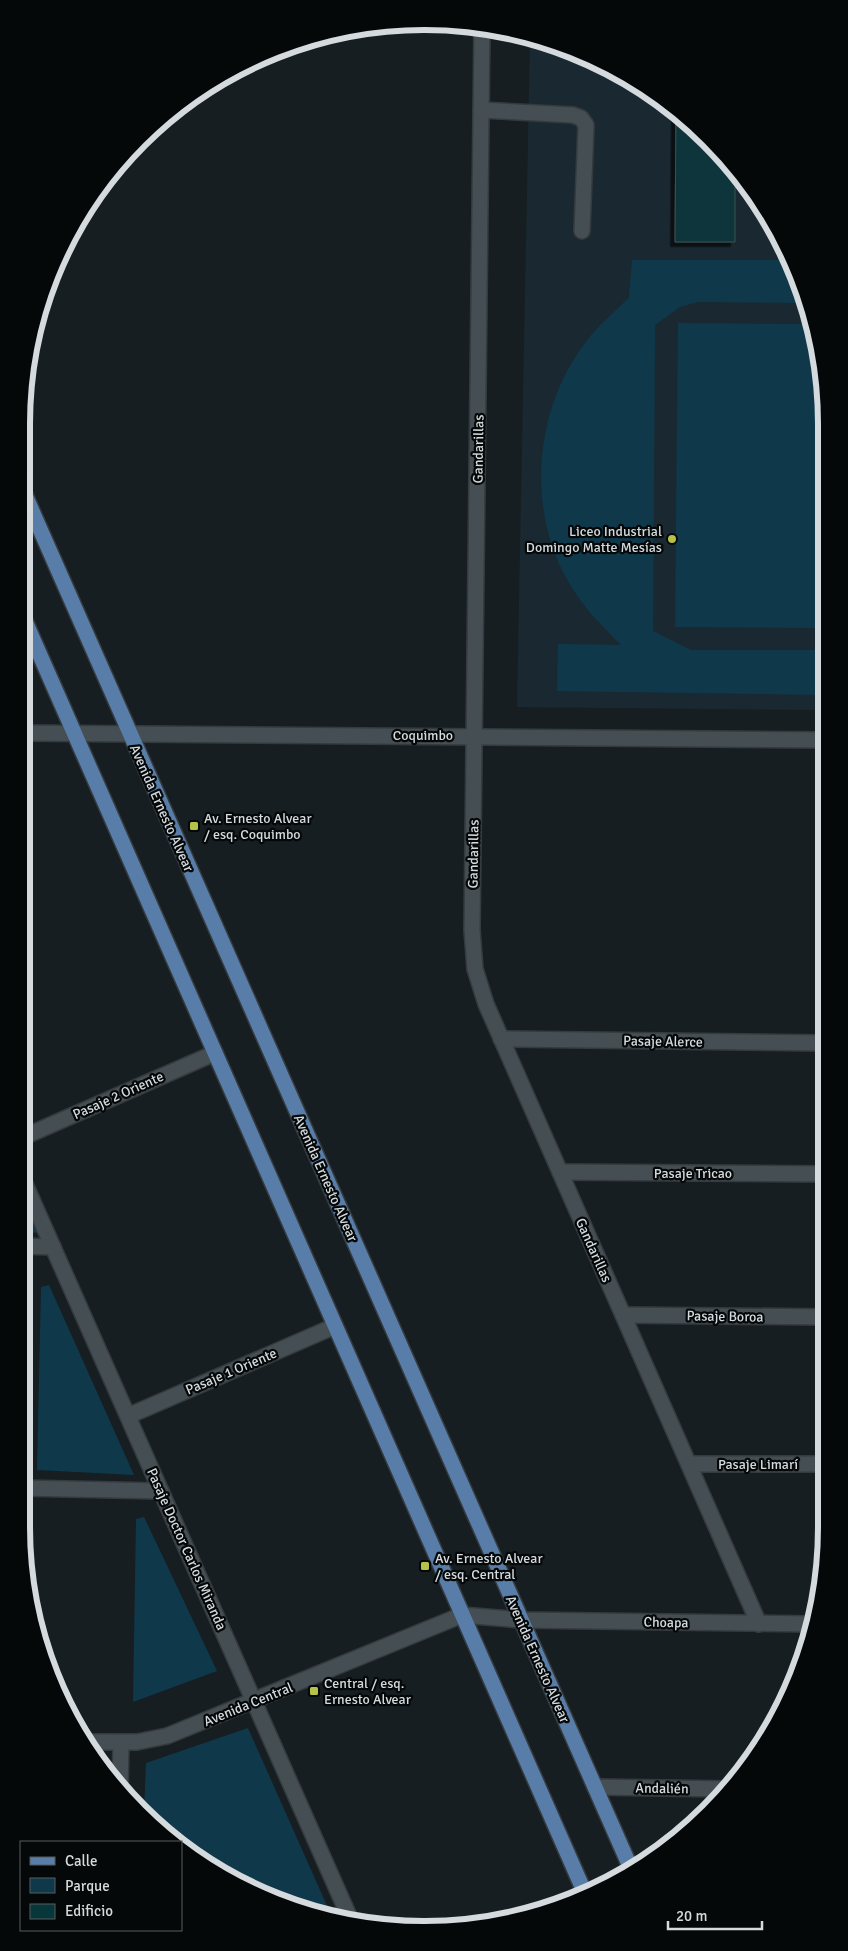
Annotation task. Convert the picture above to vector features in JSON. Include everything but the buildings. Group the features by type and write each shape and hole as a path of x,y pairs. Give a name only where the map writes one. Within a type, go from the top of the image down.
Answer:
{"main road":[{"name":"Avenida Ernesto Alvear","path":"30,507 629,1863"},
{"path":"30,633 582,1887"}],"street":[{"name":"Gandarillas","path":"482,34 472,950 480,987 501,1039 759,1624"},
{"path":"481,110 573,115 581,118 586,125 582,231"},
{"name":"Coquimbo","path":"30,733 818,740"},
{"name":"Pasaje Alerce","path":"501,1039 818,1043"},
{"name":"Pasaje 2 Oriente","path":"30,1134 215,1053"},
{"name":"Pasaje Tricao","path":"560,1172 818,1174"},
{"name":"Pasaje Doctor Carlos Miranda","path":"30,1195 348,1913"},
{"path":"30,1246 53,1247"},
{"name":"Pasaje Boroa","path":"623,1315 818,1317"},
{"name":"Pasaje 1 Oriente","path":"128,1416 335,1326"},
{"name":"Pasaje Limarí","path":"689,1464 818,1464"},
{"path":"30,1488 161,1491"},
{"name":"Avenida Central","path":"94,1742 121,1742 167,1736 254,1702 462,1615 521,1620"},
{"name":"Choapa","path":"521,1620 806,1624"},
{"path":"120,1778 121,1742"},
{"name":"Andalién","path":"595,1787 718,1789"}],"shaded area":[{"name":"Liceo Industrial Domingo Matte Mesías","path":"530,44 575,60 621,83 664,111 684,128 703,145 737,184 765,227 788,273 805,322 815,373 817,398 818,710 517,707"}],"green space":[{"path":"632,260 782,260 788,273 799,303 698,302 680,307 655,325 653,631 691,650 818,650 818,695 557,691 558,644 621,645 579,599 554,552 546,521 542,489 542,456 547,425 557,394 571,365 589,338 629,298"},
{"path":"678,323 805,324 815,373 817,398 818,628 675,627"},
{"path":"30,1207 42,1233 30,1232"},
{"path":"49,1285 134,1475 37,1470 41,1287"},
{"path":"144,1517 217,1671 133,1702 136,1519"},
{"path":"248,1728 329,1909 297,1900 250,1880 205,1855 184,1840 144,1805 146,1763"}],"place":[{"name":"Liceo Industrial Domingo Matte Mesías","path":"672,539"},
{"name":"Av. Ernesto Alvear / esq. Coquimbo","path":"194,826"},
{"name":"Av. Ernesto Alvear / esq. Central","path":"425,1566"},
{"name":"Central / esq. Ernesto Alvear","path":"314,1691"}]}
